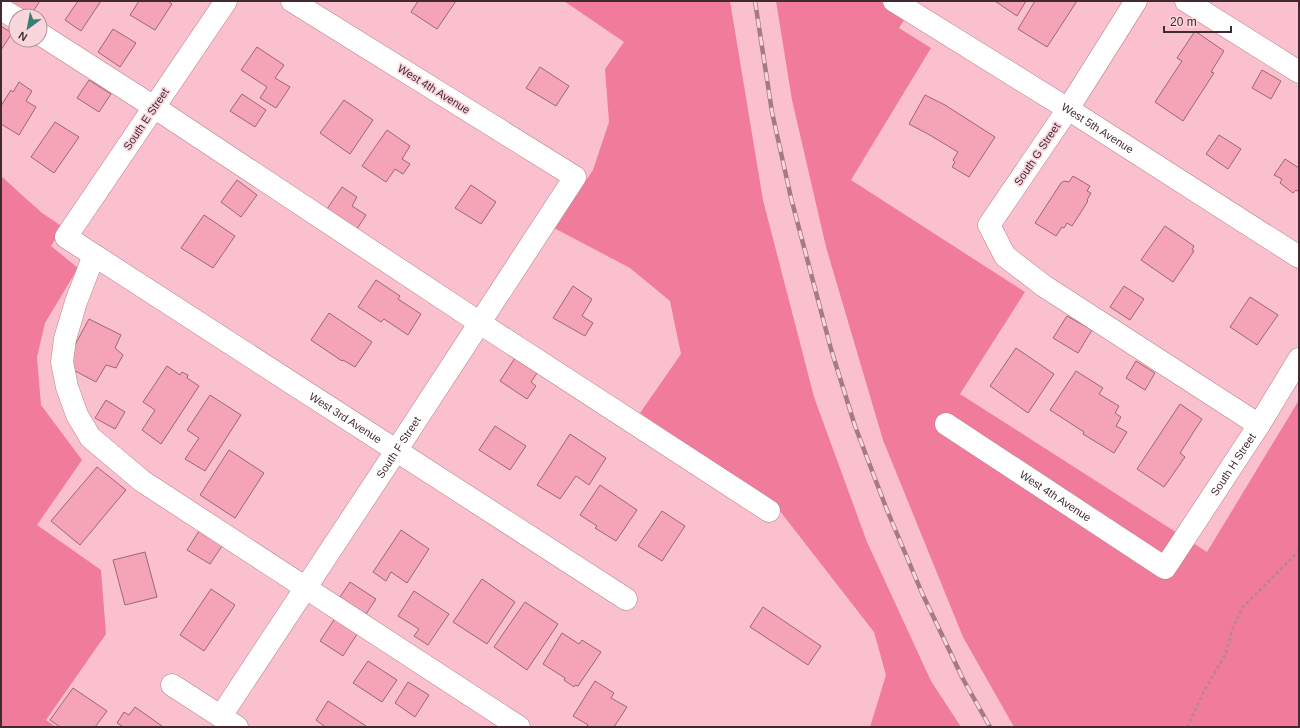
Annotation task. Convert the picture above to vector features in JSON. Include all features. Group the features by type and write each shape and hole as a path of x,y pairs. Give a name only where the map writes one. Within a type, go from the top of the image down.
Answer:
{"street":[{"name":"South E Street","path":"66,237 226,1"},
{"name":"West 4th Avenue","path":"292,1 575,177"},
{"name":"West 5th Avenue","path":"894,1 1068,109 1299,257"},
{"name":"South G Street","path":"1136,1 1068,109 989,225 1005,256 1044,286 1259,425"},
{"path":"1186,1 1299,72"},
{"path":"48,39 154,107 480,323 768,510"},
{"name":"South F Street","path":"229,721 305,588 575,177"},
{"name":"West 3rd Avenue","path":"66,237 626,598"},
{"path":"94,255 76,302 65,339 62,362 66,387 77,415 90,437 142,481 519,727"},
{"name":"South H Street","path":"1165,568 1259,425 1299,360"},
{"name":"West 4th Avenue","path":"946,424 1165,568"},
{"path":"172,685 229,721"}],"path":[{"path":"1187,727 1204,690 1226,653 1233,627 1243,607 1299,551"}],"shaded area":[{"path":"564,1 730,1 763,200 814,397 867,542 931,681 961,727 870,727 886,675 874,632 776,506 640,413 681,354 670,301 630,268 554,228 593,170 609,122 605,69 624,42"},
{"path":"776,1 916,1 899,28 931,48 851,180 1025,292 960,394 1207,552 1299,400 1299,727 1014,727 963,637 883,440 826,247 792,100"},
{"path":"1,176 42,213 63,227 51,246 78,268 45,323 37,357 41,405 82,460 37,525 101,570 106,634 46,720 56,727 2,727 1,720"}],"building":[{"path":"10,1 40,1 35,8 11,8 7,5"},
{"path":"78,1 101,1 81,31 65,20"},
{"path":"139,1 168,1 172,4 155,30 130,15"},
{"path":"418,1 456,1 437,29 411,12"},
{"path":"995,1 1026,1 1017,16"},
{"path":"1035,1 1077,1 1047,47 1018,29"},
{"path":"1,26 8,30 8,39 1,50"},
{"path":"113,29 136,43 120,67 98,52"},
{"path":"1195,31 1224,51 1211,72 1214,73 1183,121 1155,102 1182,61 1177,58"},
{"path":"257,47 284,65 275,78 290,87 276,108 260,98 267,87 241,70"},
{"path":"540,67 569,86 556,106 526,88"},
{"path":"1262,70 1281,81 1271,99 1252,88"},
{"path":"89,80 111,94 99,112 77,98"},
{"path":"19,82 32,91 26,101 36,107 19,135 1,124 1,106 11,90 13,92"},
{"path":"242,94 266,110 255,127 230,111"},
{"path":"925,95 945,105 995,137 969,177 952,167 955,162 953,160 958,152 909,124"},
{"path":"344,100 373,120 350,154 320,133"},
{"path":"55,122 79,137 54,173 31,157"},
{"path":"387,130 410,146 402,159 410,164 403,174 395,169 386,182 362,166"},
{"path":"1219,135 1241,149 1228,169 1206,154"},
{"path":"1285,159 1299,168 1299,192 1296,190 1293,193 1280,183 1282,179 1274,175"},
{"path":"1073,176 1090,186 1087,191 1091,193 1087,200 1088,201 1072,226 1067,223 1064,228 1062,227 1056,236 1035,223 1061,183 1064,181 1069,182"},
{"path":"237,180 257,195 241,217 221,202"},
{"path":"471,185 496,202 481,224 455,208"},
{"path":"342,187 357,197 352,206 366,215 355,232 325,212"},
{"path":"204,215 235,236 213,268 181,248"},
{"path":"1165,226 1194,246 1192,250 1194,251 1173,282 1141,260"},
{"path":"376,280 400,296 398,299 421,314 408,335 384,319 381,322 358,307"},
{"path":"573,286 592,299 582,316 593,323 585,336 553,318"},
{"path":"1124,286 1144,299 1130,320 1110,307"},
{"path":"1250,297 1278,315 1257,345 1230,327"},
{"path":"329,313 372,342 355,367 343,360 342,361 311,340"},
{"path":"1067,316 1092,330 1078,353 1053,338"},
{"path":"89,319 121,335 115,348 123,355 116,368 106,365 96,382 64,365"},
{"path":"1016,348 1054,374 1028,413 990,386"},
{"path":"517,355 539,370 531,382 536,386 527,399 500,381"},
{"path":"1136,361 1155,373 1145,390 1126,378"},
{"path":"167,366 180,375 182,372 188,375 187,378 199,386 161,444 142,430 155,410 143,402"},
{"path":"1076,371 1103,388 1099,394 1119,406 1115,413 1121,417 1116,426 1127,432 1114,453 1083,434 1084,432 1050,410"},
{"path":"210,395 241,415 205,471 185,459 199,438 187,430"},
{"path":"106,400 125,412 115,429 95,418"},
{"path":"1180,404 1202,419 1180,453 1185,457 1164,487 1137,469"},
{"path":"495,426 526,446 510,470 479,450"},
{"path":"570,434 606,458 589,485 576,476 560,499 537,485"},
{"path":"229,450 264,473 235,518 200,495"},
{"path":"97,467 126,490 80,545 51,521"},
{"path":"600,485 637,510 616,541 595,528 597,526 580,515"},
{"path":"662,511 685,526 662,561 638,546"},
{"path":"201,528 224,543 210,564 187,550"},
{"path":"401,530 429,549 407,583 391,572 386,581 373,572"},
{"path":"145,552 157,597 125,605 113,560"},
{"path":"482,579 515,602 487,644 453,622"},
{"path":"350,582 376,599 364,617 338,600"},
{"path":"211,589 235,605 204,651 180,635"},
{"path":"414,591 449,614 428,645 414,636 419,629 398,616"},
{"path":"525,602 558,624 527,670 494,647"},
{"path":"763,607 821,646 808,665 750,627"},
{"path":"336,617 359,631 343,656 320,641"},
{"path":"562,633 579,644 582,640 601,652 578,686 575,685 574,687 564,680 565,678 543,664"},
{"path":"368,661 397,680 382,702 353,683"},
{"path":"595,681 614,693 611,698 627,707 614,727 586,727 588,725 573,716"},
{"path":"408,682 429,695 415,717 395,703"},
{"path":"73,688 107,711 95,727 60,727 50,720"},
{"path":"328,701 366,727 324,727 316,720"},
{"path":"135,707 162,727 121,727 122,726 117,723 124,712 129,715"}],"railway":[{"path":"755,1 772,112 791,198 831,349 855,426 887,510 922,593 963,679 990,727"}]}
